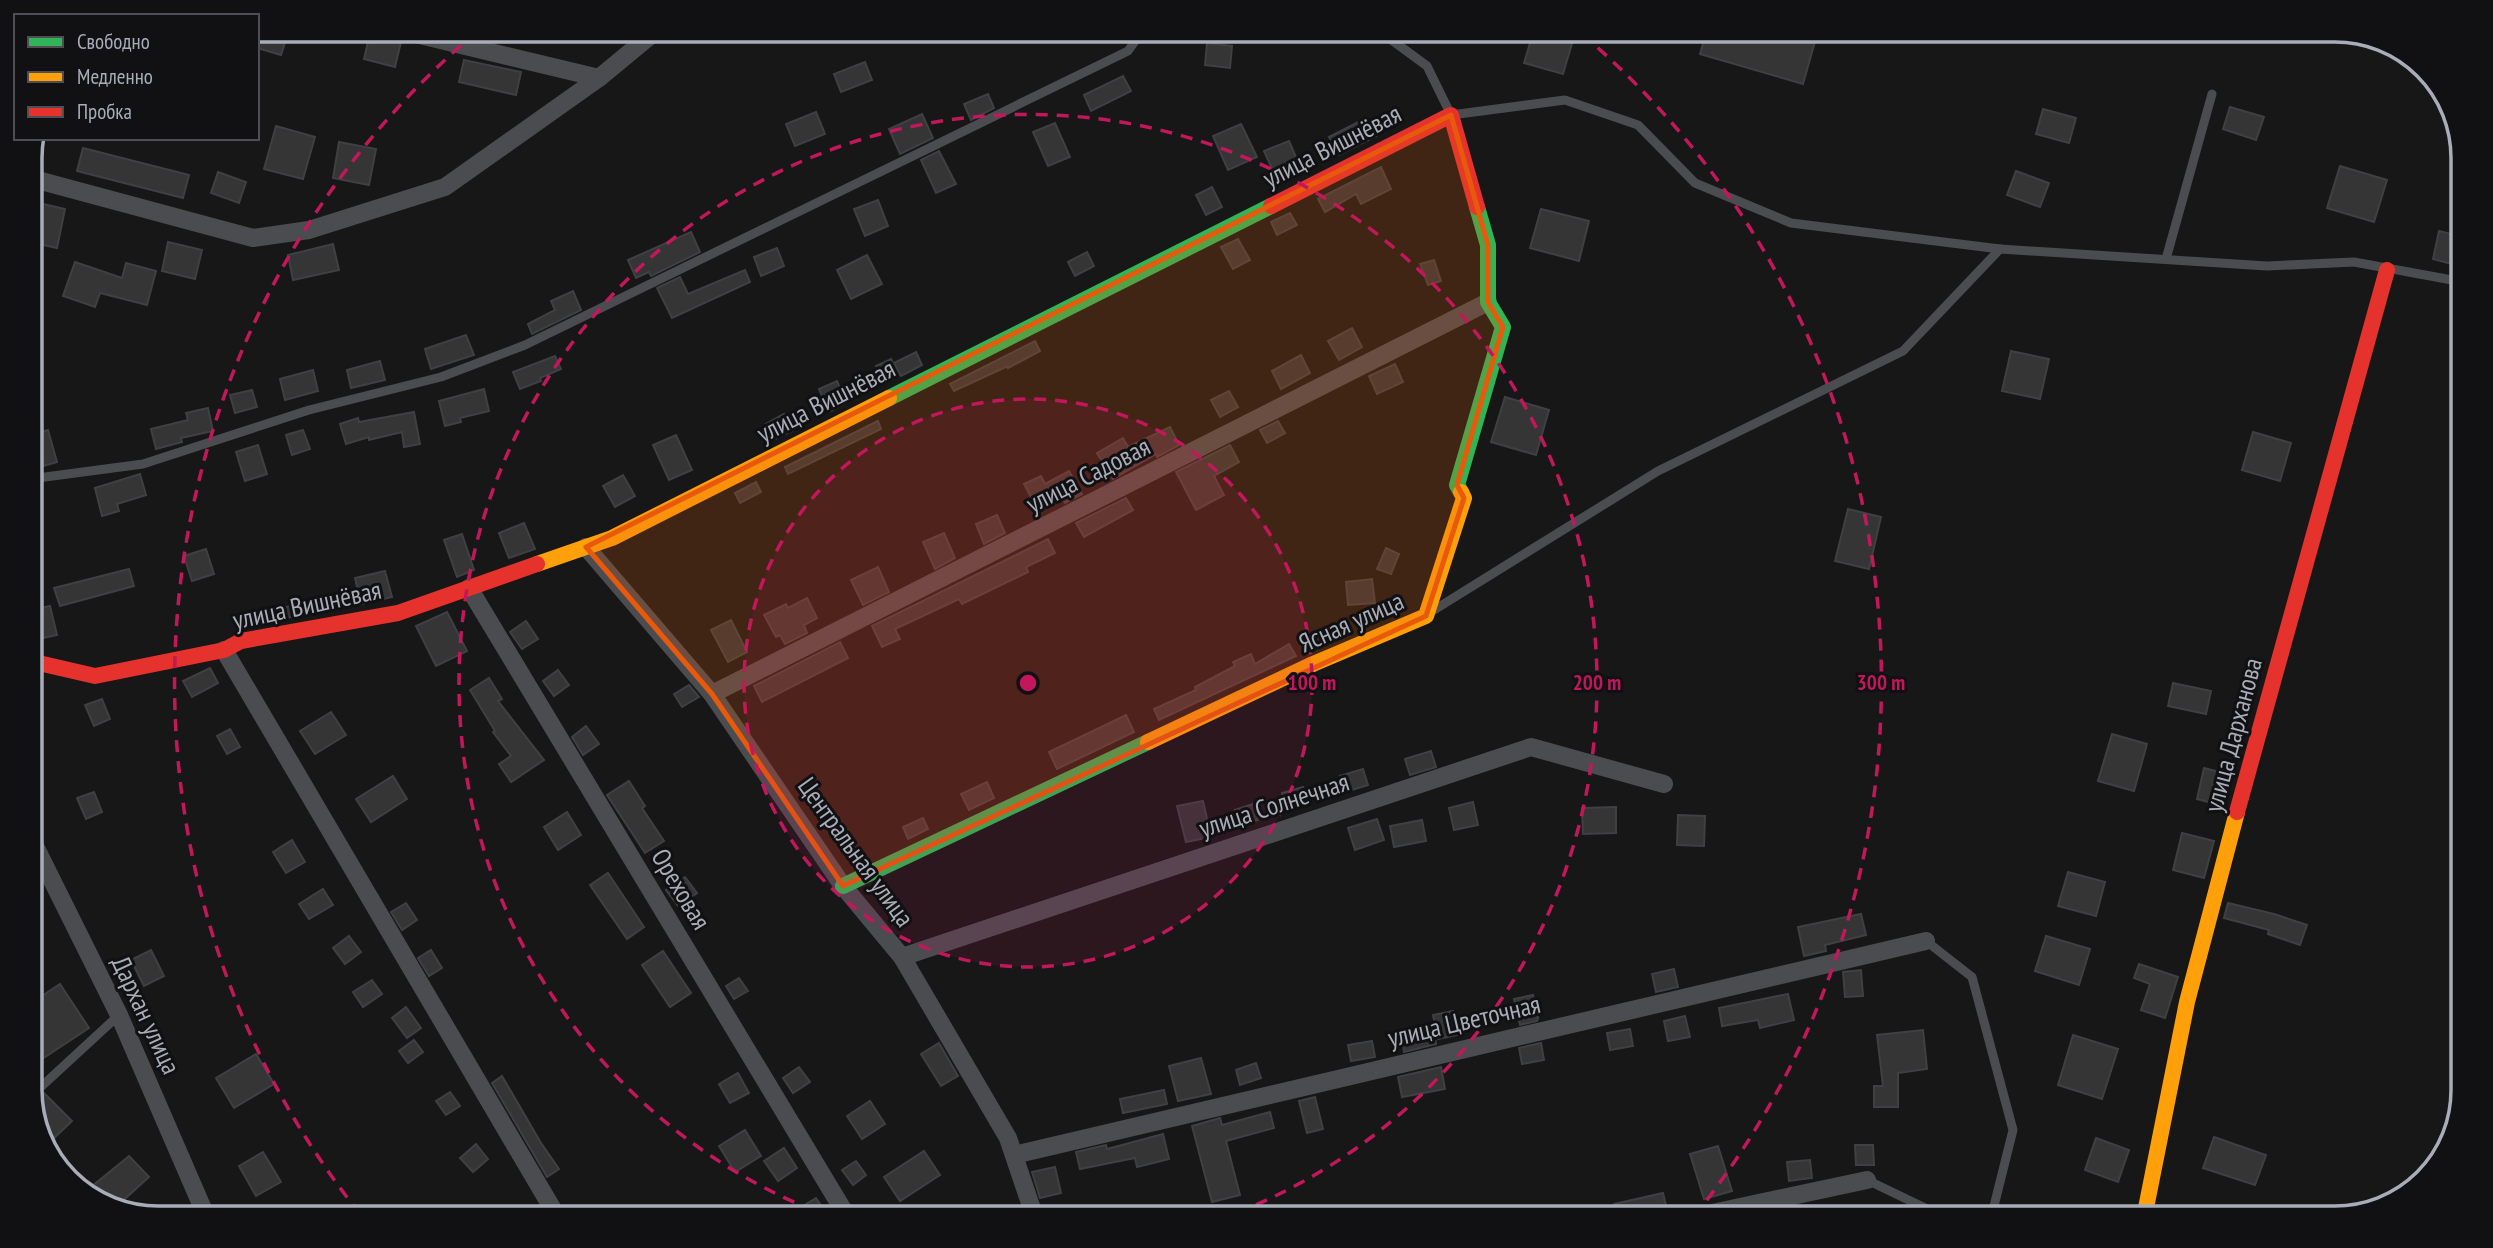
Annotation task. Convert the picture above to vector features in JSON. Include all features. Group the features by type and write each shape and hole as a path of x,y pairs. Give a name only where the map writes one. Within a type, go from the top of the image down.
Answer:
{"street":[{"path":"449,42 599,78"},
{"path":"42,181 253,238 309,230 445,187 599,78 642,42"},
{"path":"1451,115 1488,245 1488,302"},
{"name":"улица Вишнёвая","path":"42,664 95,676 224,650 242,641 398,613 612,538 1451,115"},
{"name":"улица Дарханова","path":"2146,1206 2187,1002 2253,752 2387,270"},
{"name":"Ясная улица","path":"843,886 1313,664 1426,616 1464,498 1457,485 1503,327 1488,302"},
{"name":"улица Садовая","path":"712,694 1488,302"},
{"name":"Центральная улица","path":"586,547 712,694 843,886 902,957 1008,1138 1031,1206"},
{"name":"Ореховая","path":"469,588 841,1206"},
{"name":"улица Вишнёвая","path":"224,650 551,1206"},
{"name":"улица Солнечная","path":"902,957 1531,747 1664,784"},
{"name":"Дархан улица","path":"42,860 120,1015 202,1206"},
{"name":"улица Цветочная","path":"1014,1155 1926,941"},
{"path":"1745,1206 1867,1180"}],"lane":[{"path":"42,477 143,464 309,410 441,376 525,345 1128,51 1134,42"},
{"path":"1394,42 1427,66 1451,115 1565,100 1638,125 1695,183 1791,223 2000,249 2267,266 2354,262 2451,280"},
{"path":"2166,259 2212,94"},
{"path":"1426,616 1658,471 1903,351 2000,249"},
{"path":"1926,941 1972,977 2013,1130 1994,1206"},
{"path":"42,1086 120,1015"},
{"path":"1867,1180 1921,1206"}],"highlighted area":[{"path":"1451,115 1488,245 1488,302 1503,327 1457,485 1464,498 1426,616 843,886 712,694 586,547"}],"building":[{"path":"259,42 285,42 281,55 259,49"},
{"path":"368,42 401,42 395,67 364,59"},
{"path":"1530,42 1572,42 1563,74 1524,63"},
{"path":"1704,42 1815,42 1803,84 1700,54"},
{"path":"1207,43 1232,46 1230,68 1205,65"},
{"path":"464,60 521,72 516,95 459,82"},
{"path":"865,62 872,80 841,92 834,74"},
{"path":"1123,76 1131,91 1091,111 1084,95"},
{"path":"988,94 994,108 971,120 964,104"},
{"path":"2230,107 2264,117 2256,140 2223,129"},
{"path":"2043,109 2076,118 2069,143 2036,134"},
{"path":"816,112 825,134 795,146 786,124"},
{"path":"922,114 933,138 900,154 889,129"},
{"path":"1366,118 1376,136 1339,155 1329,137"},
{"path":"1055,123 1070,157 1048,166 1033,132"},
{"path":"1241,124 1257,157 1228,170 1213,136"},
{"path":"276,126 315,137 303,179 264,169"},
{"path":"1289,141 1302,171 1278,182 1264,151"},
{"path":"339,142 376,149 369,185 333,178"},
{"path":"83,148 189,175 183,198 77,171"},
{"path":"939,151 956,184 936,193 921,160"},
{"path":"2340,166 2387,180 2374,222 2327,208"},
{"path":"1381,167 1391,189 1361,204 1356,194 1325,212 1318,199"},
{"path":"2016,171 2049,183 2040,207 2007,195"},
{"path":"218,172 246,182 239,203 211,193"},
{"path":"1212,187 1222,207 1206,215 1196,195"},
{"path":"878,200 888,226 865,236 854,209"},
{"path":"42,204 65,209 57,248 42,245"},
{"path":"1541,209 1589,221 1579,261 1530,248"},
{"path":"1290,213 1297,225 1277,235 1271,222"},
{"path":"2439,231 2451,234 2451,264 2433,259"},
{"path":"691,232 700,252 651,276 649,272 636,278 628,260"},
{"path":"1238,239 1250,260 1233,269 1221,247"},
{"path":"168,242 202,250 195,279 162,271"},
{"path":"333,244 339,270 293,280 288,255"},
{"path":"777,248 784,266 761,276 754,257"},
{"path":"1087,252 1094,266 1075,276 1068,262"},
{"path":"867,255 882,284 851,299 837,270"},
{"path":"1434,260 1441,281 1428,285 1420,264"},
{"path":"75,262 122,278 126,263 156,271 147,305 100,293 95,307 63,296"},
{"path":"745,270 750,282 672,318 657,288 680,277 688,294"},
{"path":"573,291 581,310 532,334 528,324 555,310 551,301"},
{"path":"1352,328 1362,347 1339,360 1328,341"},
{"path":"466,335 474,355 431,369 425,349"},
{"path":"1035,341 1040,351 1008,368 954,391 950,384"},
{"path":"2011,351 2049,359 2040,399 2002,391"},
{"path":"916,352 922,365 901,376 894,363"},
{"path":"1301,355 1310,373 1281,389 1272,371"},
{"path":"555,356 561,369 520,389 513,372"},
{"path":"891,359 899,375 885,383 876,366"},
{"path":"380,361 385,380 351,388 347,370"},
{"path":"1395,364 1403,382 1377,394 1369,376"},
{"path":"313,370 318,391 285,400 280,379"},
{"path":"837,381 846,403 829,412 819,389"},
{"path":"484,389 489,411 460,418 461,422 445,426 439,401"},
{"path":"252,390 257,407 235,413 230,395"},
{"path":"1229,391 1238,407 1220,417 1211,400"},
{"path":"1505,397 1549,410 1536,455 1491,442"},
{"path":"208,408 213,431 181,438 182,442 156,449 151,429 188,420 186,413"},
{"path":"414,412 420,444 404,447 402,432 346,444 340,424 358,418 359,422"},
{"path":"784,414 792,431 773,440 766,424"},
{"path":"878,421 881,429 788,474 785,467"},
{"path":"1278,421 1285,433 1267,443 1260,430"},
{"path":"1170,427 1179,445 1157,457 1156,454 1113,479 1097,453 1123,438 1128,447"},
{"path":"48,430 57,462 42,466 42,432"},
{"path":"303,430 310,449 292,455 286,435"},
{"path":"2253,432 2291,443 2280,481 2242,470"},
{"path":"676,435 692,470 669,480 653,445"},
{"path":"258,445 267,474 245,481 236,452"},
{"path":"1230,445 1239,462 1214,476 1224,495 1196,510 1176,472"},
{"path":"1069,471 1082,494 1065,503 1062,498 1038,510 1024,484 1041,476 1045,484"},
{"path":"140,474 146,495 117,504 119,511 102,516 95,488"},
{"path":"623,475 635,496 615,507 603,486"},
{"path":"756,482 761,492 740,503 735,493"},
{"path":"1126,498 1133,510 1084,537 1076,523"},
{"path":"1848,509 1881,517 1869,569 1835,561"},
{"path":"997,515 1005,533 984,544 976,524"},
{"path":"524,523 535,549 509,558 499,533"},
{"path":"944,533 955,558 935,569 923,542"},
{"path":"462,534 474,570 457,577 444,540"},
{"path":"1048,539 1055,553 1026,567 1028,572 962,604 959,599 895,629 900,639 882,647 872,626"},
{"path":"1386,548 1399,554 1391,574 1377,569"},
{"path":"206,549 214,574 192,581 184,556"},
{"path":"878,567 889,592 863,605 851,580"},
{"path":"129,569 134,586 60,606 54,588"},
{"path":"385,571 392,597 361,604 355,578"},
{"path":"1372,579 1375,603 1348,605 1346,582"},
{"path":"807,598 817,618 804,625 807,633 785,644 780,635 776,637 764,615 786,604 788,608"},
{"path":"295,605 298,616 244,625 243,617"},
{"path":"50,606 57,635 42,638 42,608"},
{"path":"447,612 467,651 436,666 416,626"},
{"path":"731,620 747,652 728,662 711,630"},
{"path":"526,621 538,639 522,649 510,632"},
{"path":"840,642 848,658 762,702 754,686"},
{"path":"1289,644 1296,656 1159,720 1154,709 1196,690 1195,687 1235,666 1233,662 1251,654 1255,664"},
{"path":"210,668 218,683 192,697 183,681"},
{"path":"558,670 569,685 554,696 543,681"},
{"path":"489,678 502,699 498,701 544,760 511,782 499,764 511,756 493,732 495,731 470,690"},
{"path":"2173,683 2211,691 2206,714 2168,706"},
{"path":"689,685 699,697 682,707 674,694"},
{"path":"102,699 110,719 94,726 85,705"},
{"path":"331,712 346,735 315,754 300,731"},
{"path":"1126,715 1134,732 1057,769 1049,752"},
{"path":"586,726 599,744 583,755 572,737"},
{"path":"230,729 240,747 227,754 217,736"},
{"path":"2112,734 2147,744 2134,791 2098,781"},
{"path":"1431,751 1436,767 1410,775 1405,759"},
{"path":"2204,768 2231,775 2223,806 2197,799"},
{"path":"1363,769 1368,785 1345,792 1340,776"},
{"path":"393,776 407,799 371,822 356,799"},
{"path":"629,781 645,806 642,808 664,841 645,853 607,795"},
{"path":"987,782 994,798 969,810 961,794"},
{"path":"1303,787 1308,802 1286,808 1282,793"},
{"path":"94,792 102,812 86,819 77,798"},
{"path":"1203,801 1211,837 1186,842 1177,806"},
{"path":"1473,802 1478,825 1454,830 1449,808"},
{"path":"1253,804 1258,820 1240,825 1235,810"},
{"path":"1616,807 1616,833 1583,834 1582,808"},
{"path":"567,812 581,835 558,850 544,827"},
{"path":"1678,815 1705,816 1704,846 1677,845"},
{"path":"923,818 928,829 908,839 903,827"},
{"path":"1377,819 1384,840 1355,850 1348,828"},
{"path":"1422,820 1426,841 1394,847 1390,826"},
{"path":"2182,833 2214,841 2204,878 2173,870"},
{"path":"292,840 305,862 286,873 273,852"},
{"path":"2068,872 2105,882 2096,916 2058,906"},
{"path":"608,873 644,927 627,939 590,885"},
{"path":"685,877 697,893 678,906 666,890"},
{"path":"323,889 333,905 309,919 299,904"},
{"path":"406,903 417,920 402,930 391,912"},
{"path":"2228,903 2307,925 2300,945 2268,934 2269,930 2224,918"},
{"path":"1861,914 1866,935 1825,945 1826,951 1804,956 1798,927"},
{"path":"349,936 361,952 345,964 333,948"},
{"path":"2046,936 2090,949 2079,985 2035,971"},
{"path":"151,950 164,976 144,986 131,960"},
{"path":"431,950 442,968 429,976 418,958"},
{"path":"663,951 691,993 670,1007 642,965"},
{"path":"2139,964 2178,977 2165,1018 2141,1010 2150,984 2134,978"},
{"path":"1674,969 1678,987 1656,992 1652,974"},
{"path":"1861,970 1863,996 1845,997 1843,972"},
{"path":"739,978 748,991 734,999 726,986"},
{"path":"372,980 382,994 363,1007 353,992"},
{"path":"60,984 89,1028 42,1059 42,1038 42,996"},
{"path":"1788,994 1794,1020 1760,1028 1758,1020 1722,1026 1719,1008"},
{"path":"1533,995 1537,1021 1520,1025 1514,999"},
{"path":"406,1007 421,1028 407,1038 392,1018"},
{"path":"1453,1011 1457,1035 1438,1039 1433,1015"},
{"path":"1685,1016 1690,1037 1668,1041 1664,1021"},
{"path":"1433,1027 1436,1044 1404,1052 1401,1032"},
{"path":"1630,1029 1633,1046 1610,1050 1607,1033"},
{"path":"1923,1030 1927,1069 1898,1073 1898,1107 1874,1107 1874,1086 1883,1086 1877,1035"},
{"path":"2073,1035 2118,1049 2102,1099 2058,1085"},
{"path":"414,1040 423,1052 408,1063 399,1051"},
{"path":"1372,1041 1375,1057 1351,1061 1348,1045"},
{"path":"939,1043 958,1076 941,1086 921,1054"},
{"path":"1541,1043 1544,1060 1522,1064 1519,1048"},
{"path":"256,1054 274,1084 234,1108 216,1078"},
{"path":"1201,1058 1211,1094 1178,1101 1169,1066"},
{"path":"1256,1063 1261,1078 1240,1085 1236,1070"},
{"path":"799,1067 810,1082 793,1093 783,1078"},
{"path":"1441,1067 1445,1089 1402,1097 1398,1077"},
{"path":"738,1073 749,1093 730,1103 719,1084"},
{"path":"502,1076 559,1169 547,1177 492,1083"},
{"path":"1164,1090 1167,1104 1123,1113 1120,1099"},
{"path":"450,1092 460,1106 446,1115 436,1101"},
{"path":"44,1093 72,1121 53,1139 44,1112"},
{"path":"1315,1097 1323,1129 1307,1133 1299,1101"},
{"path":"870,1101 885,1124 862,1139 847,1116"},
{"path":"1270,1112 1274,1128 1226,1141 1240,1195 1212,1202 1192,1126 1220,1118 1222,1125"},
{"path":"745,1130 761,1156 735,1172 719,1146"},
{"path":"1163,1134 1169,1159 1137,1167 1135,1158 1080,1169 1076,1152 1106,1145 1107,1149"},
{"path":"2214,1137 2266,1155 2255,1185 2203,1168"},
{"path":"2096,1138 2129,1150 2118,1182 2085,1170"},
{"path":"476,1144 488,1159 473,1172 460,1158"},
{"path":"1855,1145 1873,1145 1874,1165 1856,1165"},
{"path":"1718,1146 1732,1191 1704,1199 1690,1154"},
{"path":"784,1148 797,1168 778,1181 764,1161"},
{"path":"924,1151 940,1175 900,1201 884,1177"},
{"path":"263,1152 281,1182 256,1196 239,1166"},
{"path":"129,1156 149,1177 123,1200 93,1185"},
{"path":"1810,1160 1812,1178 1789,1181 1787,1162"},
{"path":"856,1161 866,1175 853,1185 842,1170"},
{"path":"1055,1167 1061,1193 1040,1198 1032,1172"},
{"path":"1663,1193 1666,1206 1614,1206"},
{"path":"816,1198 821,1206 803,1206"}],"traffic: fast":[{"path":"889,398 1271,206"},
{"path":"1461,492 1457,485 1503,327 1488,302 1488,245 1477,207"},
{"path":"843,886 1148,742"}],"traffic: slow":[{"path":"537,564 612,538 889,398"},
{"path":"1148,742 1313,664 1426,616 1464,498 1461,492"},
{"path":"2146,1206 2187,1002 2237,812"}],"traffic: jam":[{"path":"1271,206 1451,115 1477,207"},
{"path":"2237,812 2387,270"},
{"path":"42,664 95,676 224,650 241,641 398,613 537,564"}]}
